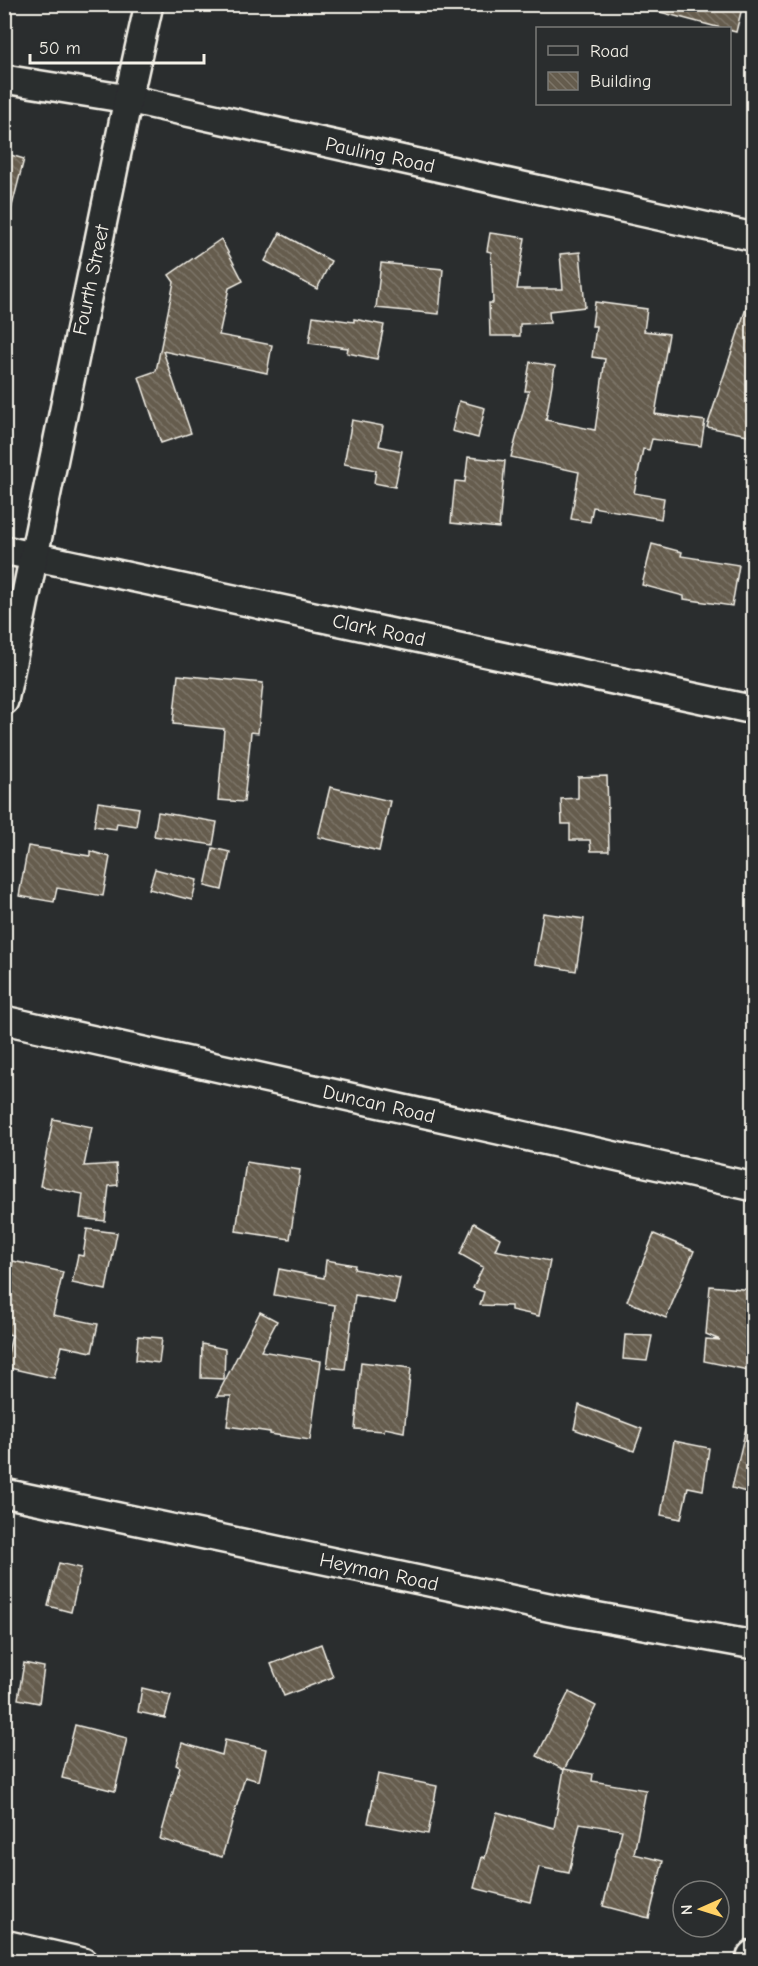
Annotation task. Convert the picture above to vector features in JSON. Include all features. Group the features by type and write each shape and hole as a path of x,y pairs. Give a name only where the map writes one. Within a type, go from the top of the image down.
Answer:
{"main road":[{"path":"753,1957 753,1962"}],"street":[{"name":"Fourth Street","path":"4,701 149,4"},
{"name":"Pauling Road","path":"4,78 128,99 753,237"},
{"name":"Clark Road","path":"4,550 753,710"},
{"name":"Duncan Road","path":"4,1020 753,1187"},
{"name":"Heyman Road","path":"4,1493 572,1612 753,1645"},
{"path":"4,1944 83,1962"}],"building":[{"path":"657,4 743,4 736,32 731,31 731,27 717,27 656,11"},
{"path":"4,153 24,159 11,210 4,209"},
{"path":"280,233 331,261 317,289 265,261"},
{"path":"490,233 525,238 517,289 563,289 560,254 580,252 585,307 549,311 550,323 520,324 520,336 490,336 489,303 493,303 491,252 487,251"},
{"path":"221,239 243,281 229,288 219,335 272,345 267,373 163,351 191,433 161,443 139,377 156,371 174,282 169,275"},
{"path":"381,263 443,269 439,314 376,308"},
{"path":"750,296 753,296 753,436 707,427"},
{"path":"595,302 647,309 644,331 669,334 655,414 705,421 701,446 652,439 649,450 643,449 634,493 664,498 661,519 593,507 590,522 571,519 579,472 511,457 529,391 525,391 530,362 555,366 546,420 595,430 605,359 592,357 596,326 592,326"},
{"path":"313,316 354,322 354,319 384,325 377,359 347,353 348,348 309,343"},
{"path":"459,401 485,408 478,438 452,431"},
{"path":"352,420 383,426 379,446 402,451 395,487 374,483 376,470 344,464"},
{"path":"468,457 505,461 499,528 451,523 455,481 465,482"},
{"path":"652,544 682,552 681,556 739,565 732,606 684,599 684,596 642,585"},
{"path":"178,675 263,683 258,733 251,732 244,802 218,800 224,729 173,724"},
{"path":"607,776 609,851 591,851 590,840 570,840 570,824 562,824 561,799 578,798 578,777"},
{"path":"330,787 390,801 379,851 318,837"},
{"path":"98,802 139,808 136,826 117,823 116,829 94,826"},
{"path":"158,812 217,822 213,845 154,836"},
{"path":"28,846 90,856 90,851 110,857 103,896 57,888 54,902 19,896"},
{"path":"213,848 230,852 222,890 205,886"},
{"path":"155,869 197,880 192,900 149,889"},
{"path":"543,913 584,919 576,971 535,964"},
{"path":"53,1119 92,1127 84,1166 116,1164 118,1185 109,1186 105,1221 80,1218 83,1194 40,1186"},
{"path":"246,1162 300,1170 290,1239 236,1231"},
{"path":"474,1223 500,1238 495,1250 550,1261 539,1316 511,1310 511,1306 480,1305 484,1292 473,1288 483,1267 460,1254"},
{"path":"87,1229 117,1233 106,1290 72,1283 78,1255 83,1256"},
{"path":"654,1234 694,1251 666,1318 627,1301"},
{"path":"326,1260 355,1265 354,1269 400,1278 395,1303 355,1295 345,1369 327,1367 335,1305 274,1295 279,1269 324,1278"},
{"path":"13,1261 63,1272 53,1315 98,1324 92,1352 62,1346 54,1378 5,1367 12,1335 4,1333 4,1297"},
{"path":"710,1286 753,1290 753,1371 704,1361 706,1339 720,1340 706,1334"},
{"path":"260,1312 277,1321 261,1351 321,1361 310,1440 227,1426 231,1396 217,1396"},
{"path":"625,1335 652,1336 647,1361 623,1359"},
{"path":"138,1336 162,1338 159,1363 136,1360"},
{"path":"202,1344 225,1349 224,1379 201,1378"},
{"path":"361,1362 411,1368 404,1432 385,1428 384,1431 355,1429"},
{"path":"579,1405 642,1429 634,1451 574,1429"},
{"path":"746,1428 753,1429 753,1494 732,1488"},
{"path":"674,1441 709,1448 703,1490 688,1487 681,1519 661,1515"},
{"path":"59,1563 81,1568 71,1612 48,1606"},
{"path":"321,1644 333,1677 284,1696 271,1664"},
{"path":"24,1663 44,1667 39,1703 18,1699"},
{"path":"142,1688 171,1695 165,1718 138,1712"},
{"path":"569,1692 596,1706 564,1770 537,1756"},
{"path":"75,1725 127,1738 115,1791 62,1778"},
{"path":"225,1740 266,1749 259,1781 245,1777 222,1857 160,1839 180,1767 176,1765 182,1743 222,1755"},
{"path":"564,1769 593,1774 592,1781 646,1790 634,1854 663,1861 649,1918 603,1906 622,1830 580,1823 569,1873 539,1867 530,1902 474,1888 482,1857 485,1858 497,1812 554,1828"},
{"path":"378,1774 437,1786 428,1834 368,1823"}]}
